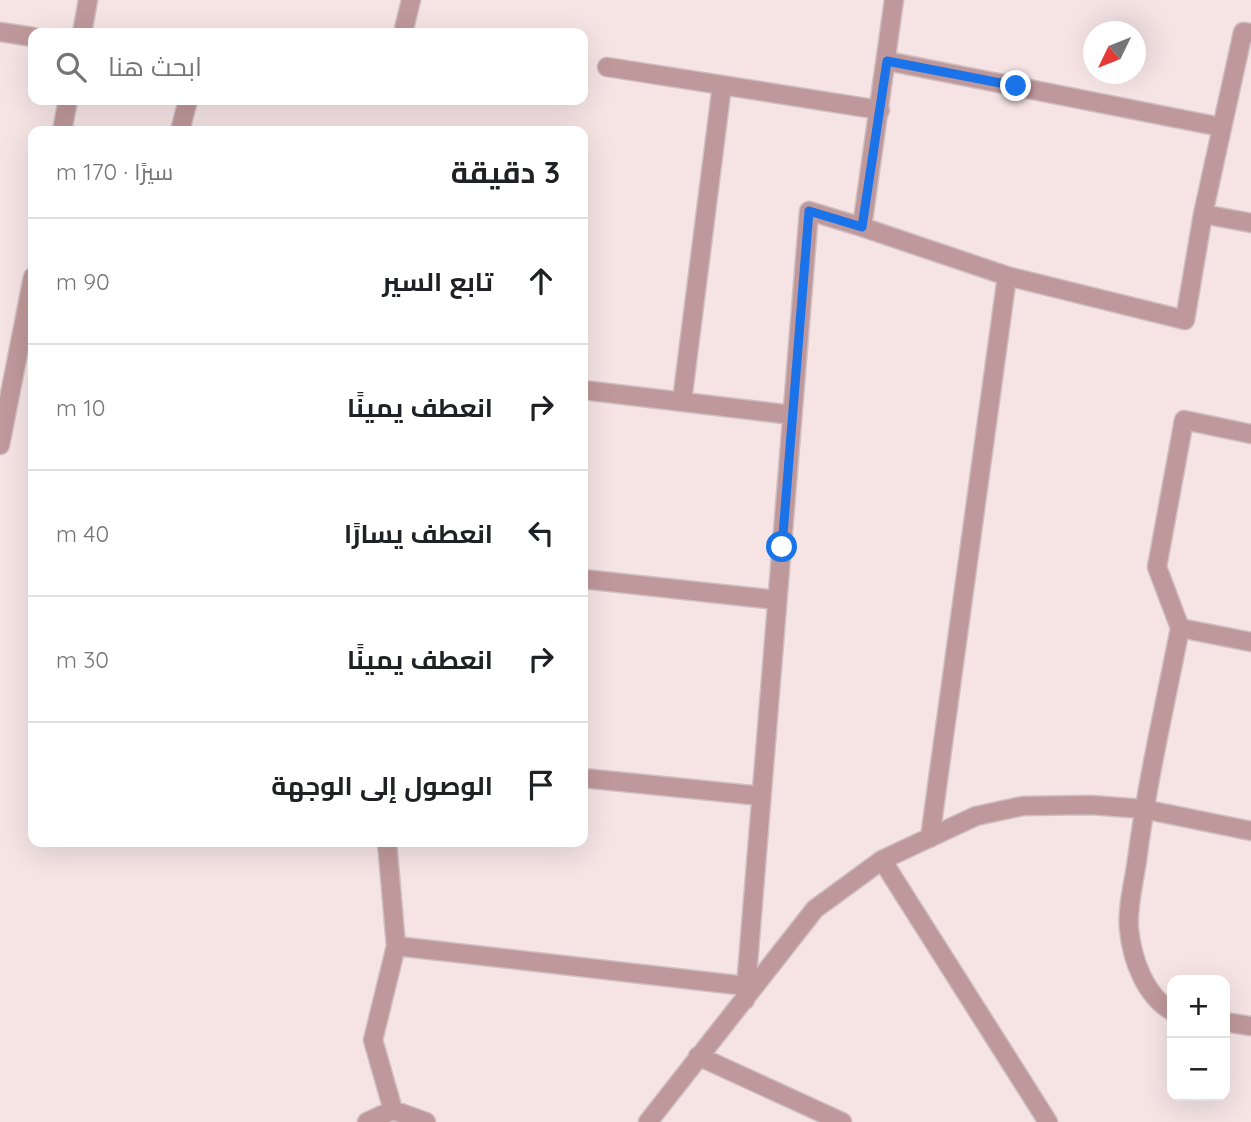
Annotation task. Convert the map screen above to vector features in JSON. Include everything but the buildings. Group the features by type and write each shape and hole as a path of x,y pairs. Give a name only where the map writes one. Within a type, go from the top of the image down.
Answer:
{"street":[{"path":"83,28 88,0"},
{"path":"404,28 411,0"},
{"path":"862,227 894,0"},
{"path":"0,32 28,36"},
{"path":"746,993 809,211 1007,276 1185,320 1203,214 1242,32 1251,33"},
{"path":"887,61 1221,127"},
{"path":"607,67 880,110"},
{"path":"682,401 722,85"},
{"path":"63,126 67,105"},
{"path":"181,126 187,105"},
{"path":"1203,214 1251,223"},
{"path":"930,838 1007,276"},
{"path":"0,445 7,374 28,296"},
{"path":"588,391 792,415"},
{"path":"1167,1007 1155,999 1143,979 1129,930 1143,809 1180,628 1157,567 1184,420 1251,434"},
{"path":"588,580 777,600"},
{"path":"1180,628 1251,642"},
{"path":"588,779 761,796"},
{"path":"648,1122 814,909 882,860 976,816 1023,806 1091,805 1143,809 1251,831"},
{"path":"387,847 396,946 373,1040 393,1110"},
{"path":"882,860 1048,1122"},
{"path":"396,946 746,993"},
{"path":"1230,1023 1251,1026"},
{"path":"698,1056 801,1114 842,1122"},
{"path":"367,1122 393,1110 426,1122"}],"route":[{"path":"782,547 809,211 862,227 887,61 1016,86"}]}
